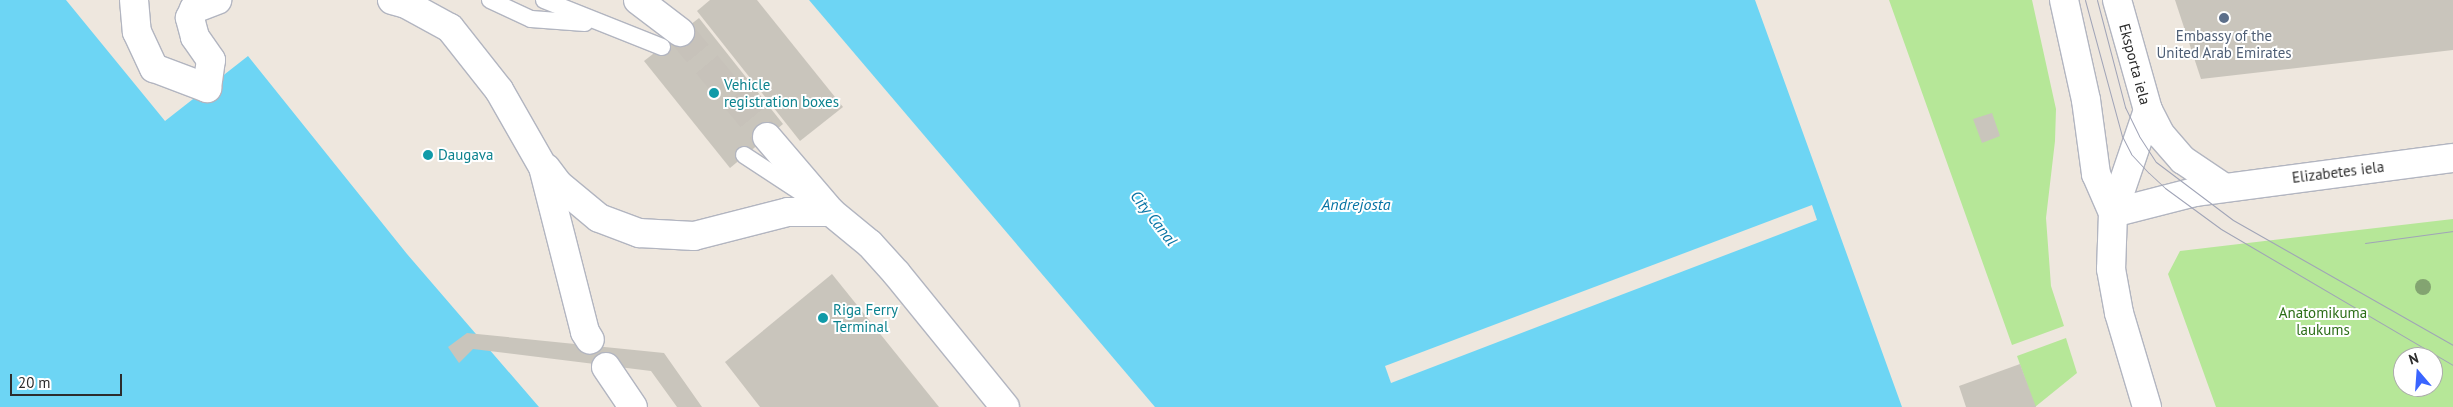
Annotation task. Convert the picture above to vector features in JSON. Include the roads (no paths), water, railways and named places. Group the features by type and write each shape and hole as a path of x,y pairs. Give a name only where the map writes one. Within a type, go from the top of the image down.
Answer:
{"street":[{"path":"134,1 137,32 154,68 207,88 211,60 195,36 190,18 194,9 217,0"},
{"path":"392,0 406,4 450,28 499,90 543,167 586,332 590,340"},
{"path":"638,0 671,40"},
{"name":"Eksporta iela","path":"2064,0 2086,100 2096,174 2113,213"},
{"name":"Eksporta iela","path":"2117,0 2148,110 2113,213 2111,269 2119,313 2147,407"},
{"path":"2148,110 2161,135 2183,160 2223,188"},
{"path":"768,136 831,212 870,244 897,274 1005,407"},
{"path":"534,152 558,184 599,218 640,233 694,236 788,212 831,212"},
{"name":"Elizabetes iela","path":"2113,213 2175,196 2223,188 2453,158"},
{"path":"606,367 633,407"}],"lane":[{"path":"490,0 531,19 603,24"},
{"path":"544,0 603,24 671,40"},
{"path":"744,155 831,212"}],"water":[{"path":"0,0 66,0 165,121 248,56 407,254 539,407 0,407"},
{"name":"Andrejosta","path":"809,0 1761,0 1904,407 1155,407"}],"tunnel":[{"path":"680,32 767,137"}],"tram line":[{"path":"2085,0 2122,136 2131,154 2149,173 2165,188 2221,229 2453,365"},
{"path":"2097,0 2125,107 2139,136 2156,162 2233,220 2453,345"},
{"path":"2365,243 2453,231"}],"place":[{"name":"Embassy of the United Arab Emirates","path":"2224,18"},
{"name":"Vehicle registration boxes","path":"714,93"},
{"name":"Daugava","path":"428,155"},
{"name":"Riga Ferry Terminal","path":"823,318"}],"water label":[{"name":"City Canal","path":"1154,218"}],"park label":[{"name":"Anatomikuma laukums","path":"2323,320"}]}
